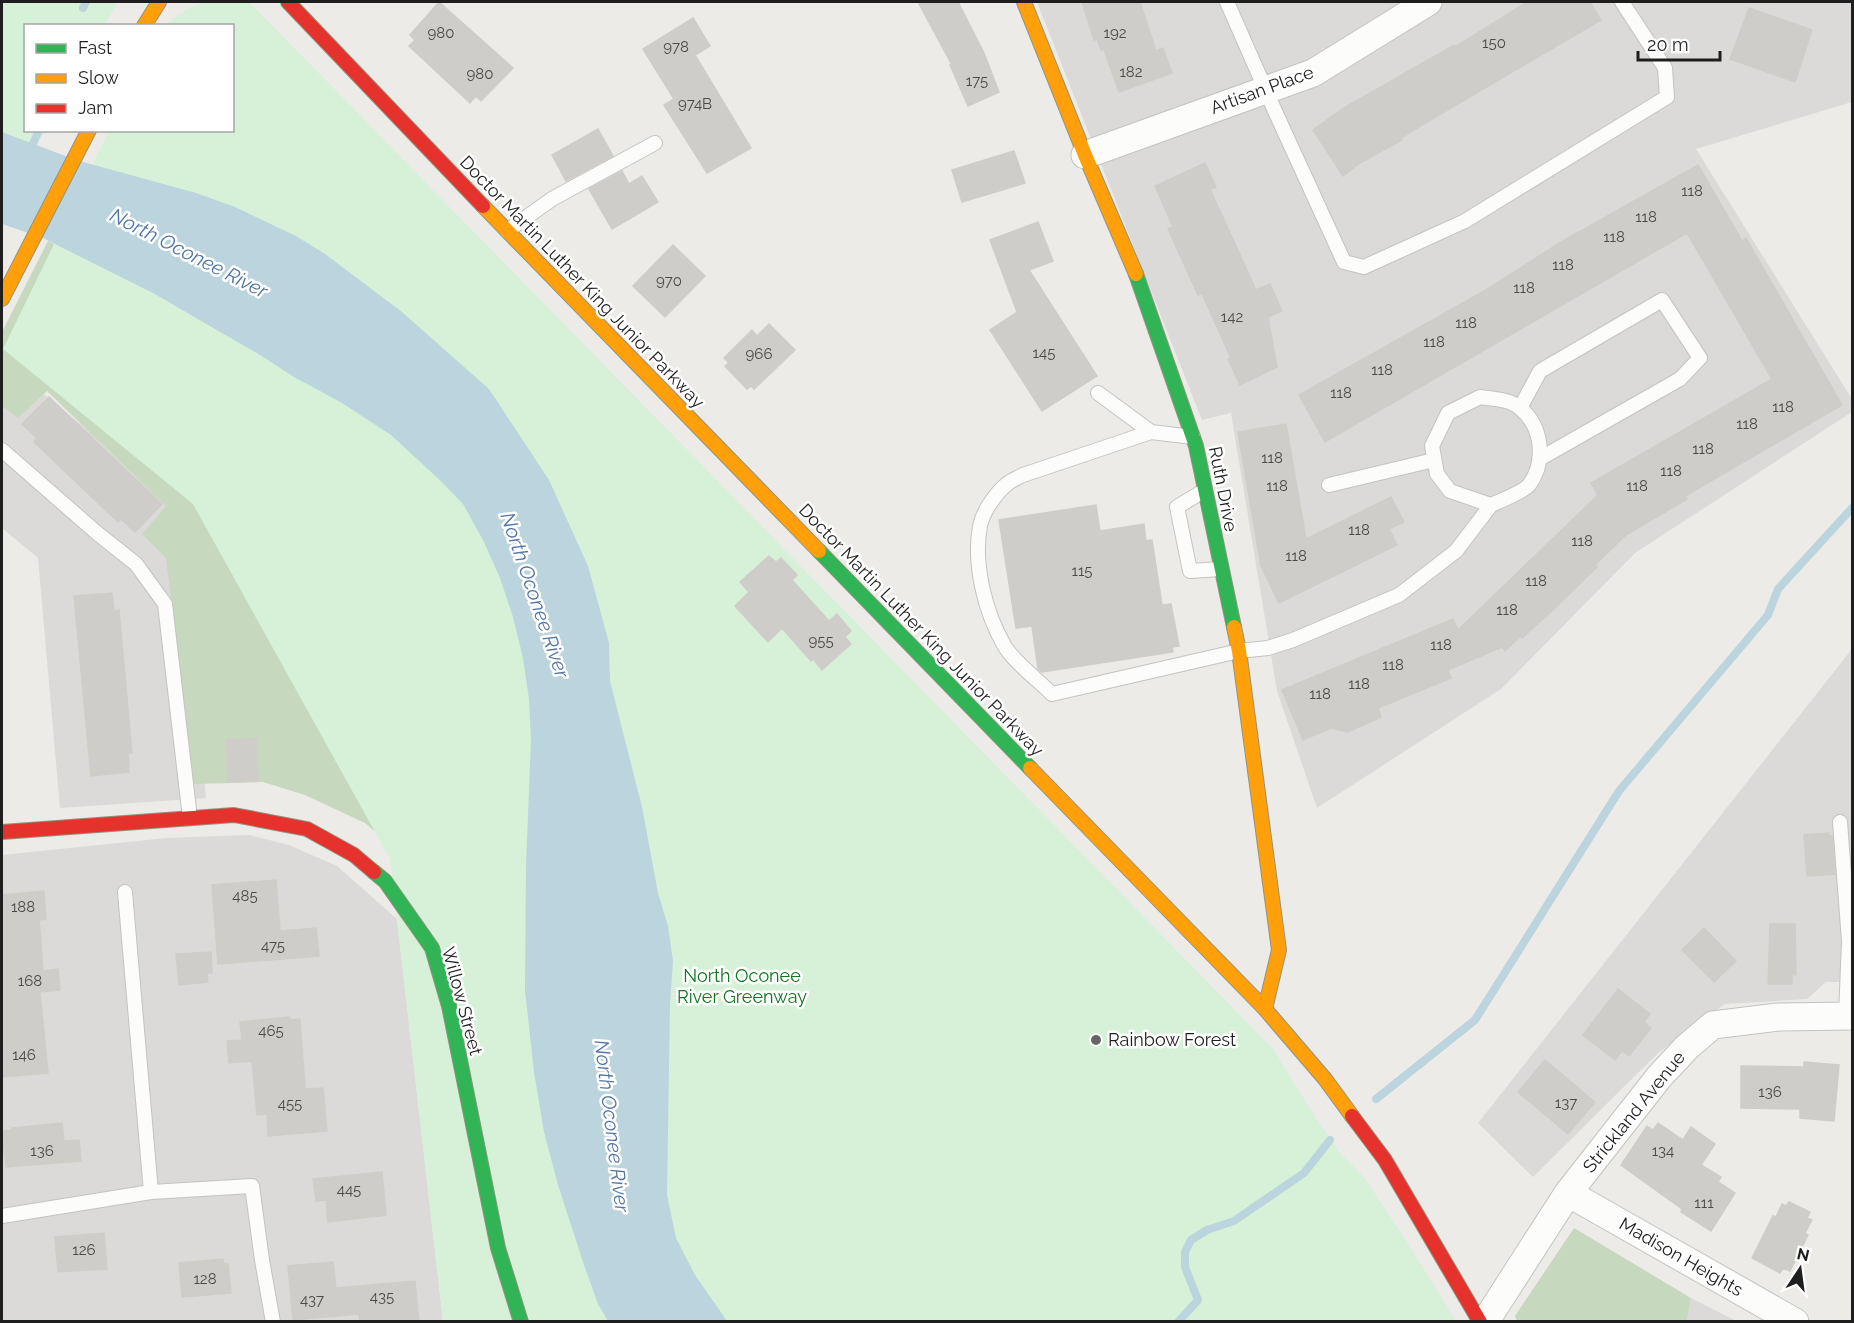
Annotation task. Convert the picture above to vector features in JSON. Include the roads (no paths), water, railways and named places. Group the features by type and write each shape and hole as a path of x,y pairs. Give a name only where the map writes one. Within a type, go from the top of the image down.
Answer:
{"street":[{"path":"145,24 159,2"},
{"name":"Doctor Martin Luther King Junior Parkway","path":"288,2 400,121 1265,1009 1325,1079 1385,1160 1480,1322"},
{"name":"Ruth Drive","path":"1023,2 1144,293 1194,437 1239,651 1279,950 1265,1009"},
{"name":"Artisan Place","path":"1085,155 1313,73 1428,2"},
{"path":"2,299 88,132"},
{"name":"Willow Street","path":"2,832 234,815 307,830 354,855 385,881 432,948 449,1006 498,1248 520,1322"},
{"name":"Strickland Avenue","path":"1485,1322 1568,1193 1659,1077 1687,1047 1713,1025 1778,1017 1849,1016"},
{"name":"Madison Heights","path":"1568,1193 1795,1322"}],"lane":[{"path":"1227,2 1344,262 1364,267 1465,221 1667,97 1665,68 1622,2"},
{"path":"507,231 552,199 655,143"},
{"path":"1520,408 1540,371 1662,300 1700,358 1680,379 1541,458"},
{"path":"1098,393 1151,432"},
{"path":"1194,437 1151,432 1023,475 1008,482 993,499 980,524 978,551 980,576 993,623 1005,648 1052,694 1239,651 1268,648 1293,640 1399,595 1456,551 1491,505 1528,487 1541,458 1536,429 1520,408 1506,400 1480,397 1448,412 1432,446 1437,474 1450,491 1491,505"},
{"path":"2,450 136,564 165,604 190,818"},
{"path":"1329,485 1434,460"},
{"path":"1205,490 1177,507 1190,571 1221,569"},
{"path":"1840,822 1849,941 1849,1016"},
{"path":"125,892 151,1192"},
{"path":"2,1216 151,1192 252,1186 265,1282 273,1322"}],"water":[{"name":"North Oconee River","path":"2,132 76,160 196,193 235,207 296,236 325,254 402,312 489,389 549,480 588,566 609,643 610,681 642,807 658,893 668,926 673,961 670,1004 667,1195 676,1238 695,1275 727,1321 608,1321 598,1304 558,1185 544,1132 534,1072 525,990 526,865 531,740 529,699 523,658 500,578 463,504 391,435 342,403 153,293 43,238 2,224"}],"waterway":[{"path":"83,8 86,2"},
{"path":"28,155 38,132"},
{"path":"1376,1099 1475,1020 1619,791 1768,615 1778,589 1852,508"},
{"path":"1178,1322 1198,1300 1185,1267 1185,1252 1191,1240 1207,1230 1234,1221 1304,1173 1330,1140"}],"place":[{"name":"Rainbow Forest","path":"1096,1040"}],"park label":[{"name":"North Oconee River Greenway","path":"742,986"}]}
